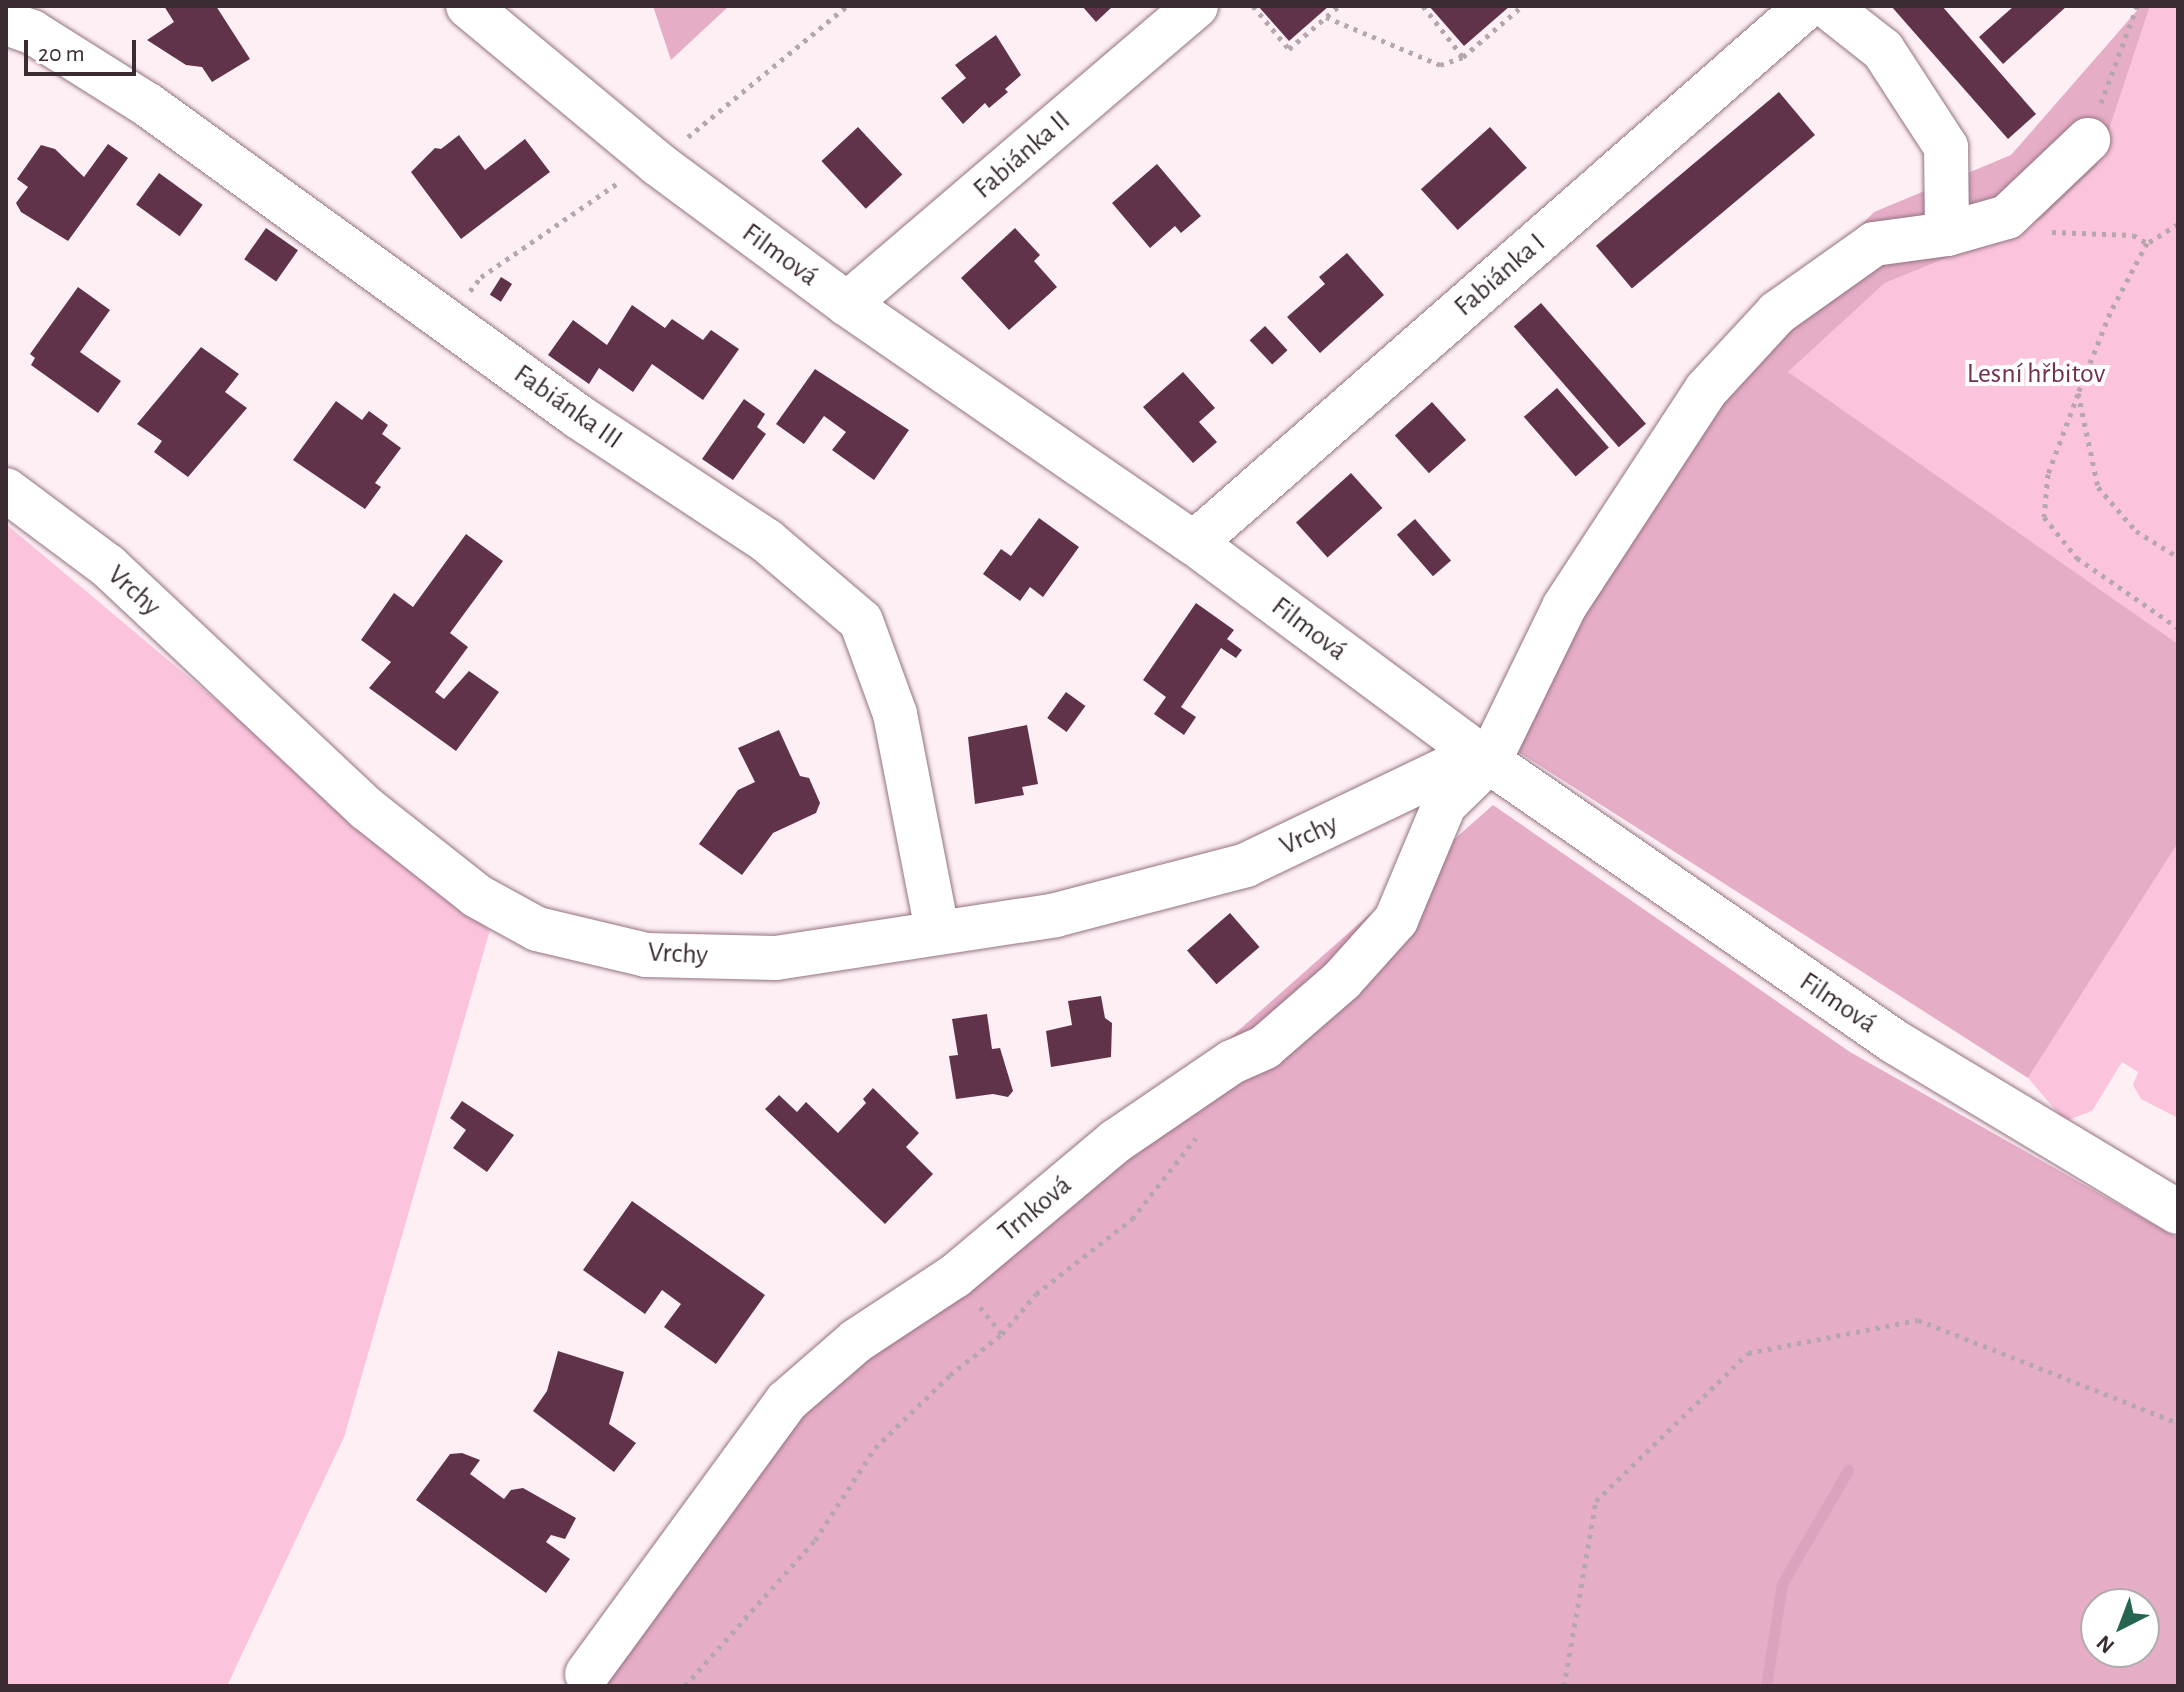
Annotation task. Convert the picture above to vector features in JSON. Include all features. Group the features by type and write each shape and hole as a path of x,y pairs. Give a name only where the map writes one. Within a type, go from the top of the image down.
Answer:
{"street":[{"name":"Filmová","path":"468,6 658,164 847,304 1194,543 1483,758 1895,1042 2178,1212"},
{"name":"Fabiánka II","path":"847,304 1196,6"},
{"name":"Fabiánka I","path":"1194,543 1807,6"},
{"path":"1827,6 1883,50 1946,147 1947,234"},
{"name":"Fabiánka III","path":"6,23 32,32 148,105 579,417 767,541 861,621 895,714 937,930"},
{"path":"2007,217 2088,140"},
{"name":"Trnková","path":"587,1674 787,1401 856,1341 955,1276 1116,1141 1232,1062 1265,1047 1342,980 1396,920 1444,805 1483,758 1564,607 1706,390 1777,313 1874,244 1947,234 2007,217"},
{"name":"Vrchy","path":"6,490 108,566 367,809 477,896 537,929 646,955 776,958 937,930 1056,915 1246,865 1483,758"}],"path":[{"path":"447,320 481,277 615,187 631,167 658,164 847,6"},
{"path":"1253,6 1289,49 1339,6"},
{"path":"1423,6 1463,57"},
{"path":"1326,17 1423,61 1440,65 1463,57 1522,6"},
{"path":"2088,140 2137,6"},
{"path":"2007,217 2014,231 2133,235 2147,243"},
{"path":"2178,224 2147,243 2110,313 2048,474 2044,517 2077,558 2178,628"},
{"path":"2078,393 2098,487 2136,531 2178,557"},
{"path":"685,1686 815,1540 875,1448 950,1375 1002,1334 1036,1294 1132,1219 1203,1129"},
{"path":"1564,1686 1596,1501 1748,1353 1918,1320 2178,1423"}],"green space":[{"name":"Lesní hřbitov","path":"2150,6 2178,6 2178,644 1787,373 1885,283 2042,219 2097,166"},
{"path":"6,524 490,930 344,1437 227,1686 6,1686"},
{"path":"2178,843 2178,1118 2141,1099 2133,1085 2138,1072 2122,1062 2092,1111 2065,1121 2028,1078"}],"shaded area":[{"path":"653,6 729,6 671,60"},
{"path":"2141,6 2150,6 2097,166 2042,219 1885,283 1788,372 2178,644 2178,843 2028,1078 1492,735 1670,419 1874,212 2011,155"},
{"path":"1493,805 1850,1052 2178,1238 2178,1686 602,1686 800,1419"}],"building":[{"path":"164,6 216,6 250,59 212,82 202,67 186,65 147,40 174,22"},
{"path":"1082,6 1113,6 1096,22"},
{"path":"1258,6 1329,6 1289,41"},
{"path":"1429,6 1510,6 1464,46"},
{"path":"1891,6 1942,6 2036,114 2008,139"},
{"path":"2014,6 2067,6 2003,64 1979,37"},
{"path":"996,35 1021,75 1005,89 1008,92 989,108 985,103 963,124 941,98 966,78 955,65"},
{"path":"1779,92 1815,135 1632,289 1596,246"},
{"path":"858,127 902,175 866,209 821,161"},
{"path":"1490,127 1527,168 1458,230 1421,189"},
{"path":"459,135 485,170 525,139 550,172 461,239 411,172 435,148 441,149"},
{"path":"108,144 128,158 68,241 21,212 16,203 28,187 17,179 41,145 55,149 84,177"},
{"path":"1157,164 1201,216 1181,233 1175,226 1150,248 1112,203"},
{"path":"159,173 203,205 180,236 136,205"},
{"path":"266,228 298,250 276,281 244,259"},
{"path":"1015,228 1040,255 1034,261 1057,287 1009,330 961,278"},
{"path":"1347,253 1384,295 1320,353 1287,317 1325,284 1319,277"},
{"path":"501,277 512,284 501,302 490,295"},
{"path":"78,287 110,310 80,352 121,381 98,413 31,365 35,358 30,354"},
{"path":"1541,303 1646,424 1619,447 1514,327"},
{"path":"632,305 665,328 672,319 703,340 711,330 739,349 703,400 652,364 633,392 599,368 589,384 548,355 573,320 607,345"},
{"path":"1265,326 1288,350 1272,364 1250,340"},
{"path":"201,347 239,374 225,392 247,408 188,477 154,452 162,441 137,424"},
{"path":"815,369 909,430 874,480 832,450 846,432 824,416 804,444 776,424"},
{"path":"1183,372 1215,408 1199,422 1217,442 1193,463 1143,407"},
{"path":"1557,388 1609,448 1576,476 1524,417"},
{"path":"744,399 765,414 757,427 766,434 733,480 702,459"},
{"path":"336,401 362,420 369,411 388,425 382,434 401,448 375,483 381,487 365,509 293,460"},
{"path":"1432,402 1466,440 1429,473 1395,435"},
{"path":"1351,473 1382,508 1327,557 1296,523"},
{"path":"1039,518 1079,547 1043,597 1030,587 1020,601 983,574 1001,549 1011,556"},
{"path":"1415,519 1451,561 1433,576 1397,535"},
{"path":"466,534 503,561 450,633 468,647 435,692 444,699 469,671 499,692 456,751 369,688 391,662 361,640 394,593 413,607"},
{"path":"1196,603 1234,630 1227,639 1242,650 1236,658 1221,648 1181,707 1196,717 1184,735 1154,714 1166,697 1143,680"},
{"path":"1066,692 1085,706 1067,732 1047,718"},
{"path":"1027,725 1038,784 1022,787 1024,795 975,804 968,737"},
{"path":"779,730 800,776 809,778 820,803 816,813 773,833 742,875 699,844 738,790 755,782 738,748"},
{"path":"1230,913 1260,947 1217,984 1187,950"},
{"path":"1101,996 1105,1018 1112,1023 1111,1057 1051,1067 1046,1031 1072,1025 1068,1001"},
{"path":"987,1014 992,1049 1000,1048 1013,1091 1008,1097 993,1094 956,1099 949,1056 958,1055 952,1019"},
{"path":"873,1088 919,1133 906,1147 933,1174 885,1224 765,1109 779,1095 797,1112 806,1102 838,1133 866,1103 863,1099"},
{"path":"462,1101 514,1135 487,1172 453,1148 466,1130 450,1118"},
{"path":"632,1201 765,1295 716,1364 664,1327 681,1304 662,1290 645,1314 583,1270"},
{"path":"558,1351 624,1372 609,1424 636,1443 614,1472 533,1411 547,1391"},
{"path":"462,1453 480,1460 470,1474 504,1499 511,1490 523,1488 576,1518 565,1539 551,1535 546,1542 570,1559 546,1593 416,1500 450,1454"}],"waterway":[{"path":"1766,1686 1782,1584 1848,1470"}]}
